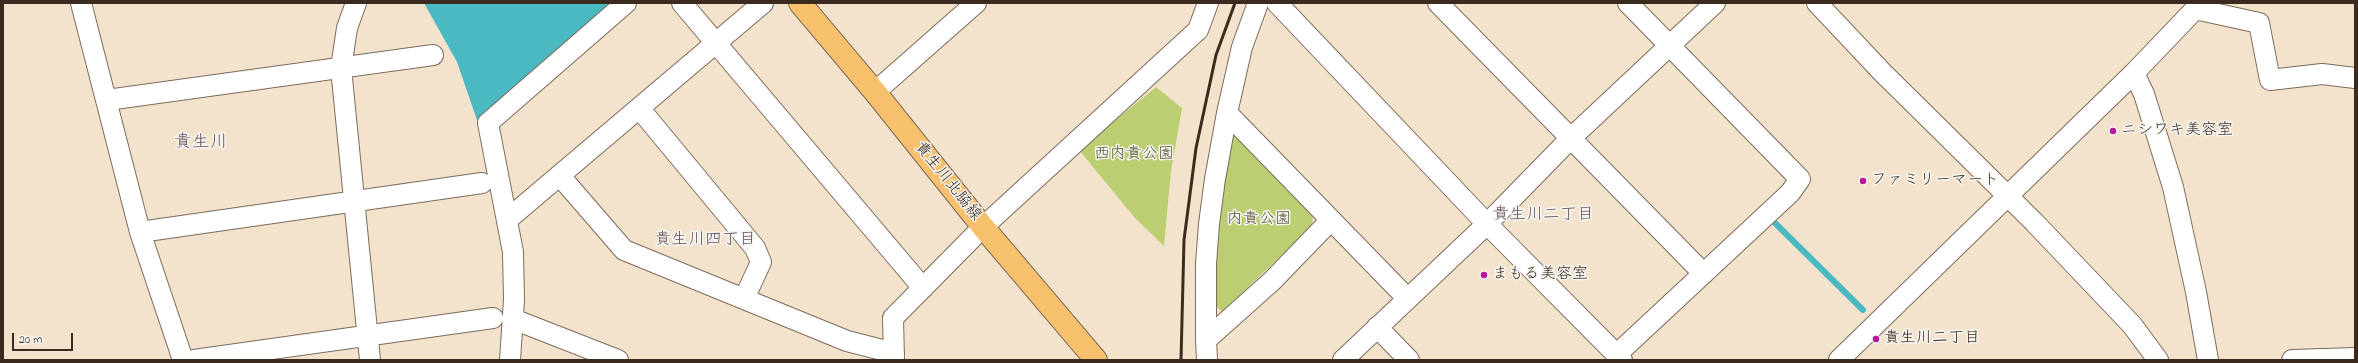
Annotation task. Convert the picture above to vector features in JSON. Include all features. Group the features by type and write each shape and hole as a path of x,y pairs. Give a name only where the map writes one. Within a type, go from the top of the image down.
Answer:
{"main road":[{"name":"貴生川北脇線","path":"800,3 875,92 983,228 1096,360"}],"street":[{"path":"81,3 140,232 183,360"},
{"path":"356,3 347,28 341,68 370,360"},
{"path":"510,360 513,319 513,252 508,219 488,123 626,3"},
{"path":"682,3 923,288"},
{"path":"508,219 763,3"},
{"path":"875,92 976,3"},
{"path":"560,176 624,250 847,341 894,357 893,318 983,228 1198,30 1208,3"},
{"path":"1207,360 1206,264 1209,224 1215,180 1227,113 1242,47 1258,3"},
{"path":"1277,3 1487,224 1619,357 1703,273 1790,192 1800,179 1628,3"},
{"path":"1438,3 1703,273"},
{"path":"1343,360 1487,224 1571,138 1671,46 1715,3"},
{"path":"1818,3 1882,72 2008,196 2132,325 2158,360"},
{"path":"1839,360 2134,73 2198,6 2259,23 2270,80 2322,74 2355,78"},
{"path":"107,100 433,55"},
{"path":"2134,73 2144,94 2173,186 2196,292 2208,360"},
{"path":"639,108 755,248 761,262 744,299"},
{"path":"1227,113 1330,221 1407,298"},
{"path":"140,232 482,183"},
{"path":"1206,340 1272,281 1330,221"},
{"path":"194,360 493,318"},
{"path":"513,319 618,360"},
{"path":"1377,327 1409,360"},
{"path":"2292,360 2355,358"}],"green space":[{"name":"西内貴公園","path":"1156,87 1182,108 1171,171 1164,246 1135,218 1079,150"},
{"name":"内貴公園","path":"1233,132 1313,215 1312,226 1222,312 1215,305 1215,248 1218,207"}],"water":[{"path":"424,3 612,3 477,120 457,62"}],"waterway":[{"path":"1774,222 1863,310"}],"railway":[{"path":"1181,360 1184,240 1196,148 1216,55 1235,3"}],"place":[{"name":"ニシワキ美容室","path":"2113,131"},
{"name":"ファミリーマート","path":"1863,181"},
{"name":"まもる美容室","path":"1484,275"},
{"name":"貴生川二丁目","path":"1876,339"}],"district":[{"name":"貴生川","path":"201,144"},
{"name":"貴生川二丁目","path":"1543,216"},
{"name":"貴生川四丁目","path":"705,241"}]}
